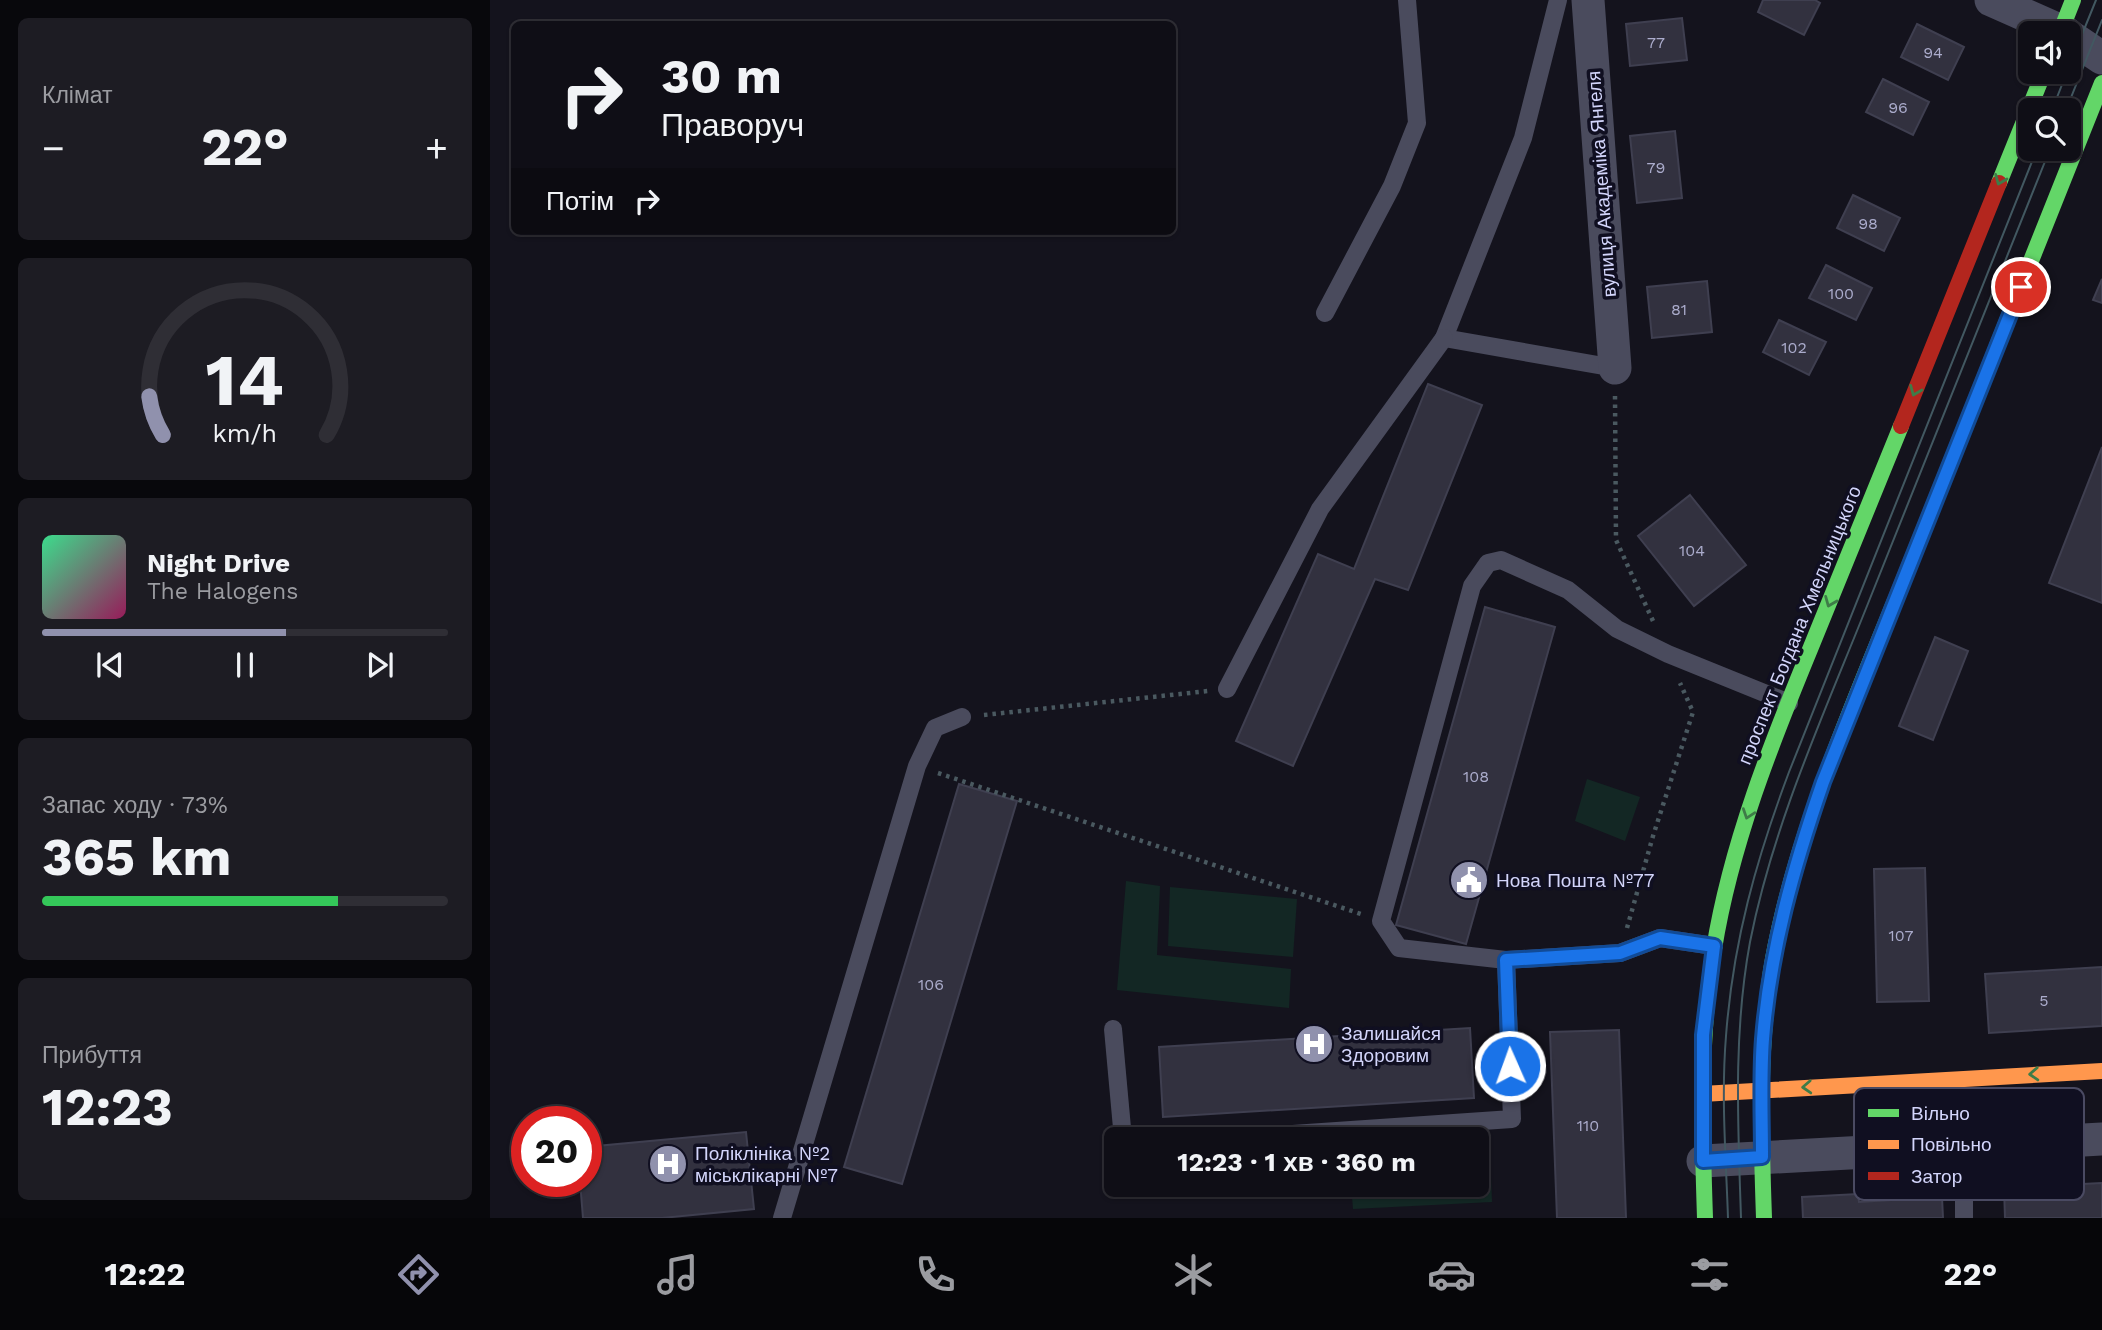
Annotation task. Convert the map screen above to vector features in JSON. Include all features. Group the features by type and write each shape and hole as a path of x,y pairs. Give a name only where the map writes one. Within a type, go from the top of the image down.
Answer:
{"main road":[{"path":"1764,1218 1761,1090 1763,1038 1773,959 1802,840 2102,83"},
{"name":"проспект Богдана Хмельницького","path":"1706,1218 1702,1094 1705,1009 1714,946 1743,827 1789,704 2039,84"},
{"path":"1702,1094 2102,1071"}],"street":[{"name":"вулиця Академіка Янгеля","path":"1588,0 1615,368"},
{"path":"1991,0 2052,21"},
{"path":"2081,39 2102,58"},
{"path":"2084,1140 2102,1139"},
{"path":"1703,1161 1854,1152"}],"lane":[{"path":"1325,313 1392,186 1417,122 1407,0"},
{"path":"1227,689 1320,509 1444,338 1523,138 1558,0"},
{"path":"1444,338 1615,368"},
{"path":"1714,946 1660,938 1620,953 1506,960 1399,948 1381,920 1472,586 1488,563 1501,560 1569,590 1617,629 1668,654 1789,704"},
{"path":"782,1218 917,766 935,728 962,717"},
{"path":"1394,1127 1512,1119 1506,960"},
{"path":"1113,1029 1122,1127"},
{"path":"1965,1200 1965,1218"}],"path":[{"path":"962,717 1227,689"},
{"path":"917,766 1381,920"}],"green space":[{"path":"1587,779 1640,797 1625,841 1575,821"},
{"path":"1126,881 1160,886 1157,955 1291,969 1289,1008 1117,990"},
{"path":"1170,887 1297,899 1293,957 1168,946"},
{"path":"1489,1130 1492,1202 1353,1209 1352,1197 1489,1197"}],"building":[{"path":"1763,0 1815,0 1820,3 1804,35 1758,12"},
{"path":"1682,18 1687,60 1630,66 1626,24"},
{"path":"1917,24 1964,47 1948,80 1901,57"},
{"path":"1883,79 1929,102 1913,135 1866,112"},
{"path":"1675,131 1682,198 1637,203 1630,136"},
{"path":"1853,195 1900,218 1884,251 1837,228"},
{"path":"1826,265 1872,288 1856,320 1809,298"},
{"path":"2102,279 2102,303 2093,300"},
{"path":"1707,281 1712,332 1652,338 1647,287"},
{"path":"1779,320 1826,342 1809,375 1763,352"},
{"path":"1428,384 1482,405 1408,590 1375,579 1293,766 1236,741 1318,554 1354,569"},
{"path":"2102,447 2102,603 2049,583"},
{"path":"1690,495 1746,565 1694,606 1638,536"},
{"path":"1485,607 1555,627 1466,944 1396,925"},
{"path":"1935,637 1968,651 1933,740 1899,726"},
{"path":"959,784 1017,801 902,1184 844,1167"},
{"path":"1925,868 1929,1001 1877,1002 1874,869"},
{"path":"2102,967 2102,1026 1989,1033 1985,974"},
{"path":"1470,1028 1474,1098 1163,1117 1159,1047"},
{"path":"1619,1030 1626,1218 1557,1218 1550,1032"},
{"name":"Поліклініка №2 міськлікарні №7","path":"746,1132 754,1209 662,1218 583,1218 581,1197 602,1197 602,1146"},
{"path":"2102,1183 2102,1218 2005,1218 2004,1200 2084,1200 2084,1184"},
{"path":"1854,1194 1854,1200 1859,1202 1942,1200 1943,1218 1803,1218 1802,1197"}],"tram line":[{"path":"2081,37 2096,0"},
{"path":"2071,98 2102,20"},
{"path":"2057,98 2062,84"},
{"path":"1728,1218 1724,1105 1726,1036 1734,967 1756,869 1789,772 2032,161"},
{"path":"1741,1218 1738,1080 1741,1011 1750,942 1772,856 1817,730 2045,161"}],"traffic: fast":[{"path":"2065,21 2073,0"},
{"path":"1997,346 2102,83"},
{"path":"1999,183 2039,84"},
{"path":"1705,1218 1704,1049 1709,982 1721,910 1742,833 1781,720 1901,426"},
{"path":"1764,1218 1763,1056 1773,959 1795,867 1809,822 1894,603"}],"traffic: slow":[{"path":"1702,1094 2102,1071"}],"traffic: jam":[{"path":"1901,426 1999,183"},
{"path":"1894,603 1997,346"}],"place":[{"name":"Нова Пошта №77","path":"1469,880"},
{"name":"Залишайся Здоровим","path":"1314,1044"},
{"name":"Поліклініка №2 міськлікарні №7","path":"668,1164"}],"route":[{"path":"1510,1066 1506,960 1620,953 1660,938 1714,946 1703,1035 1703,1161 1762,1157 1761,1061 1766,1010 1781,921 1802,840 2021,287"}]}
